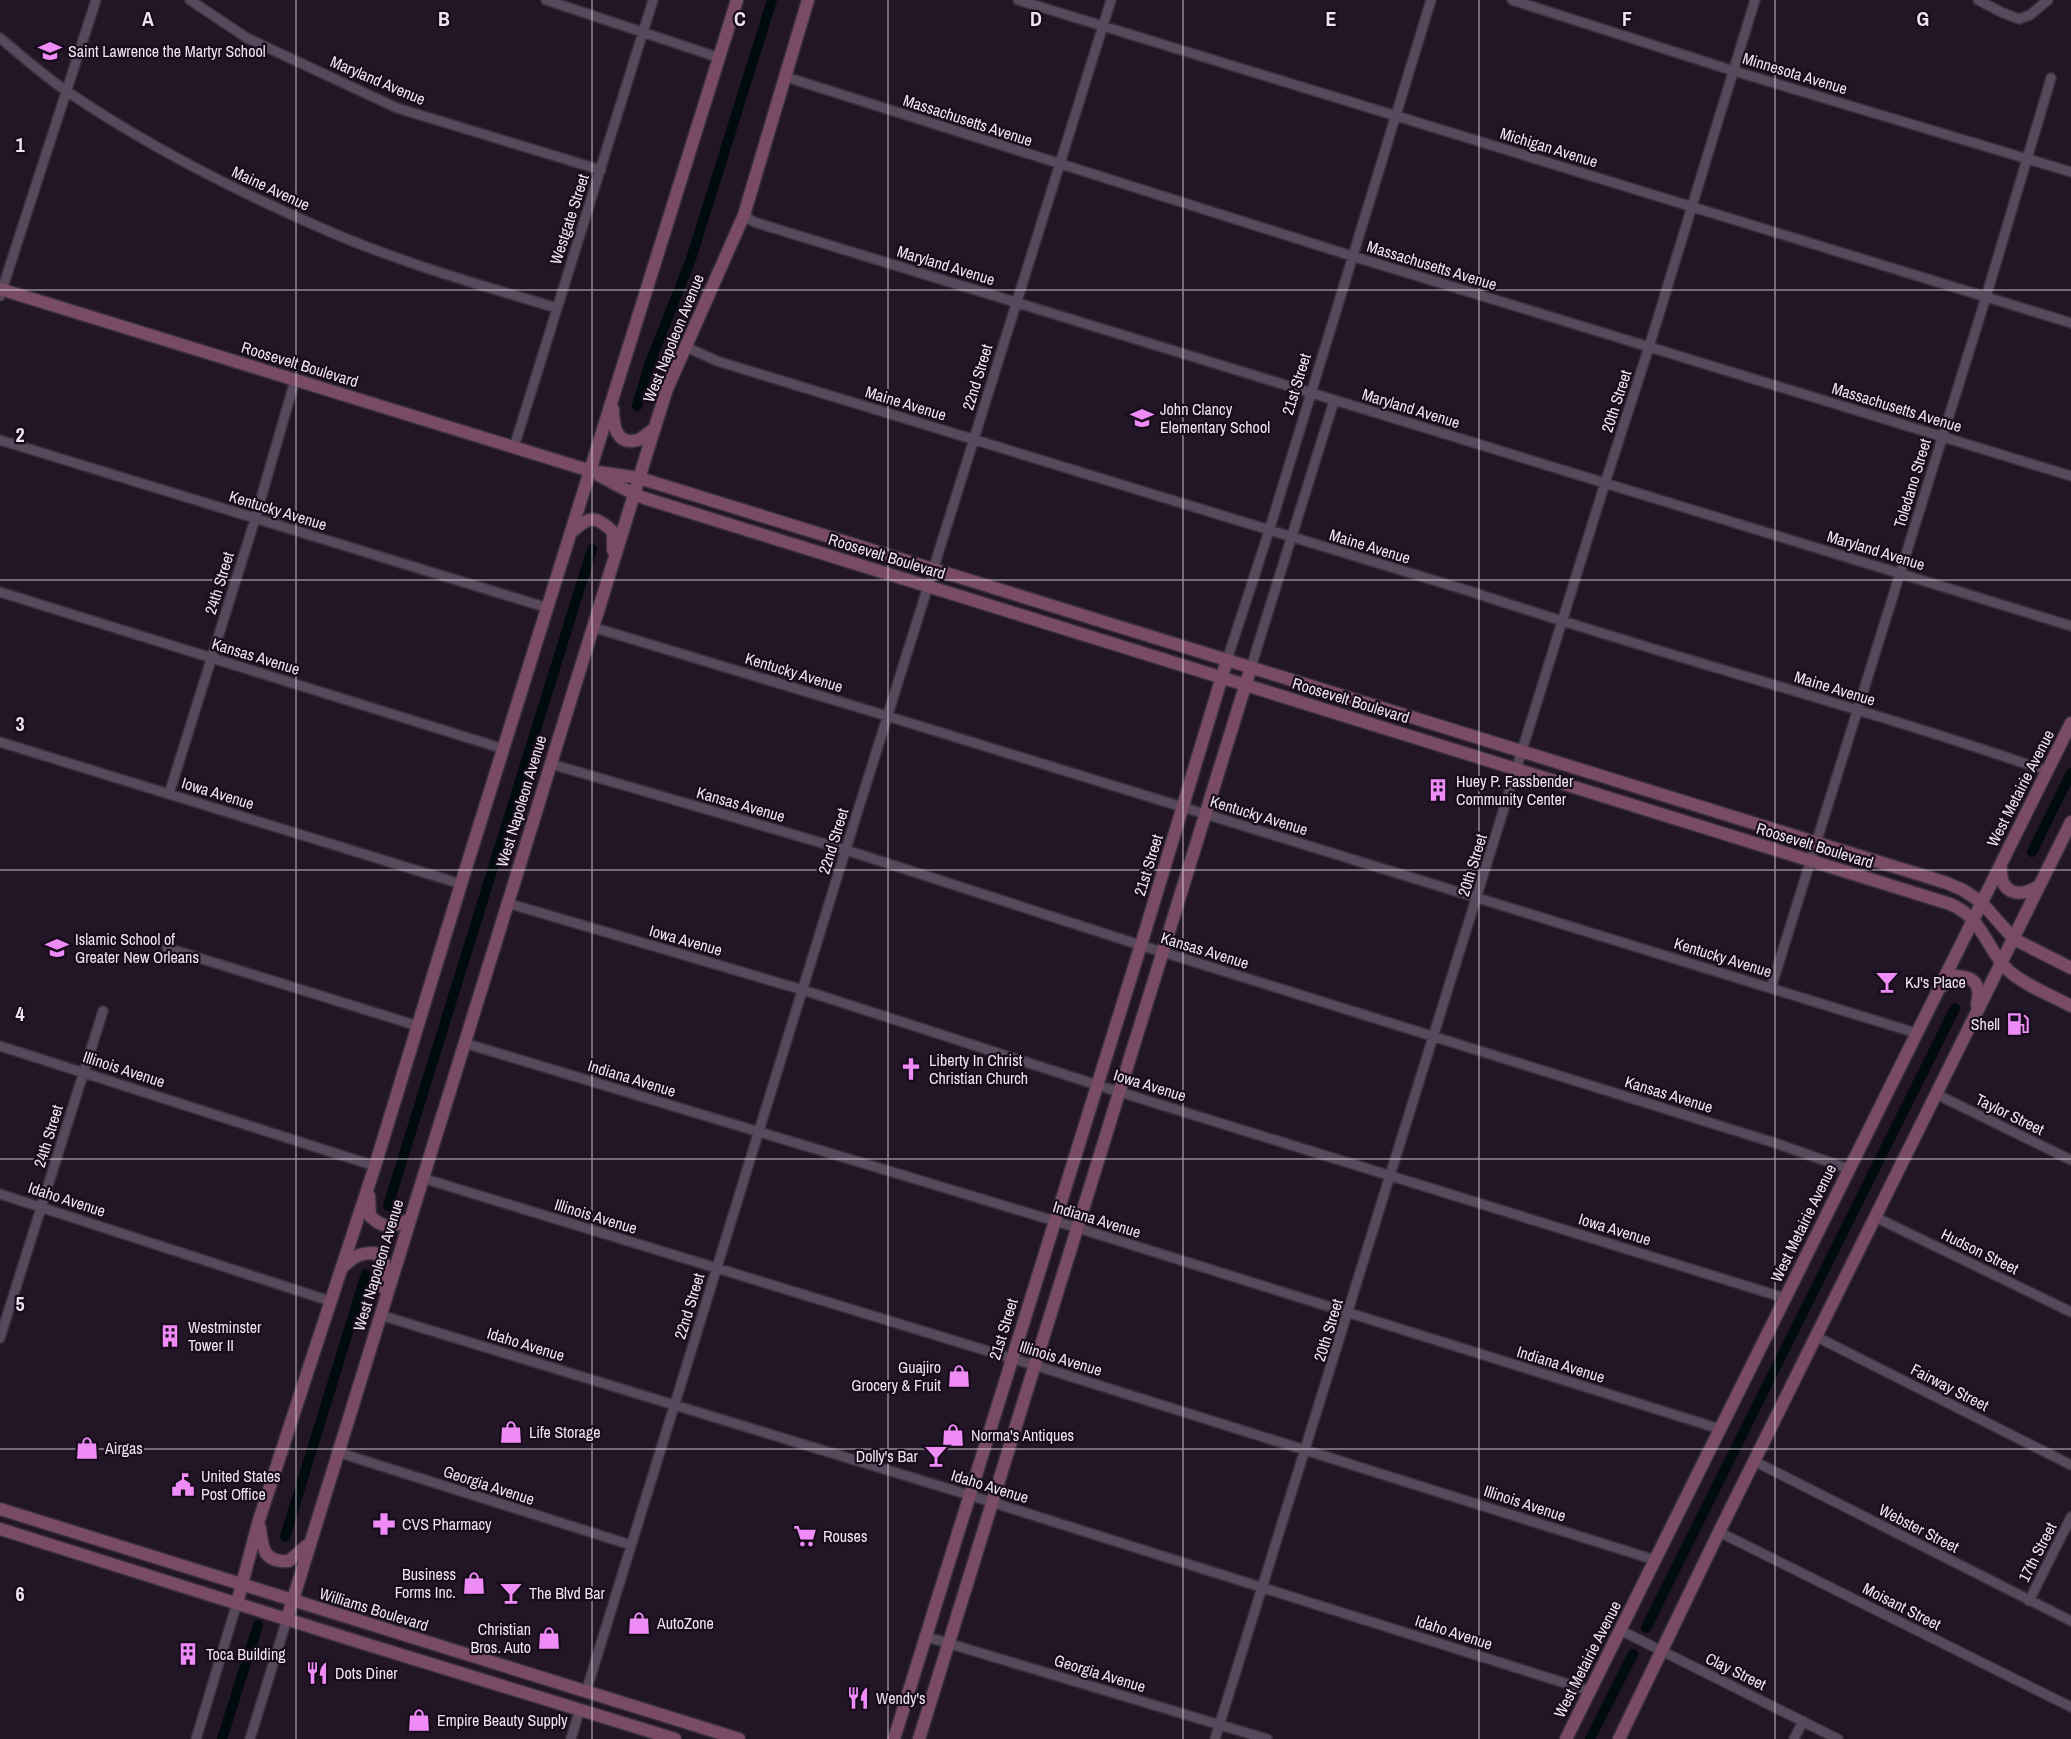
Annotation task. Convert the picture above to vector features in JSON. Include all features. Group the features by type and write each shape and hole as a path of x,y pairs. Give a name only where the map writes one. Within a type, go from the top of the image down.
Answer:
{"main road":[{"name":"West Napoleon Avenue","path":"237,1603 259,1521 375,1166 737,0"},
{"name":"West Napoleon Avenue","path":"286,1619 654,429 668,389 744,215 808,0"},
{"name":"Roosevelt Boulevard","path":"1,291 591,471 639,478 1955,886 1981,902 2013,939 2071,968"},
{"path":"614,396 613,425 621,438 638,440 654,429"},
{"name":"Roosevelt Boulevard","path":"591,471 634,494 1950,904 1958,907 1972,920 2015,976 2071,1006"},
{"path":"572,532 583,522 593,519 602,521 613,532 613,563"},
{"name":"21st Street","path":"894,1739 1227,660"},
{"path":"919,1739 1251,666"},
{"name":"West Metairie Avenue","path":"1566,1739 2071,723"},
{"path":"1619,1739 1815,1336 2071,822"},
{"path":"2002,861 2000,879 2005,888 2016,893 2027,893 2040,886"},
{"path":"1937,992 1956,976 1966,976 1972,979 1978,986 1979,996 1974,1018"},
{"path":"368,1185 370,1216 378,1224 396,1226 410,1219"},
{"path":"341,1269 353,1257 363,1253 375,1253 384,1262 386,1296"},
{"name":"Williams Boulevard","path":"0,1509 739,1739"},
{"path":"259,1521 263,1546 266,1554 273,1560 289,1561 310,1543"},
{"path":"0,1529 675,1739"},
{"path":"580,1709 585,1703 617,1702"}],"street":[{"path":"1,291 96,0"},
{"name":"Maryland Avenue","path":"190,0 247,38 398,108 601,170"},
{"path":"546,0 720,58"},
{"name":"Westgate Street","path":"514,447 653,0"},
{"name":"Michigan Avenue","path":"1018,0 2071,323"},
{"name":"22nd Street","path":"586,1692 1111,0"},
{"name":"21st Street","path":"1227,660 1269,531 1431,0"},
{"name":"Minnesota Avenue","path":"1512,0 1734,71 2071,172"},
{"name":"20th Street","path":"1215,1739 1755,0"},
{"path":"1978,0 2019,19 2031,15 2048,0"},
{"name":"Maine Avenue","path":"0,38 66,91 149,143 225,184 330,232 441,273 557,308"},
{"name":"Massachusetts Avenue","path":"786,77 1352,256 2071,476"},
{"name":"Toledano Street","path":"1771,988 1986,297 2051,78"},
{"name":"Maryland Avenue","path":"744,215 754,222 2071,626"},
{"name":"Maine Avenue","path":"686,347 717,361 1469,591 1562,622 1961,741 2047,771"},
{"name":"24th Street","path":"169,794 255,519 295,380"},
{"path":"1251,666 1334,401"},
{"name":"Kentucky Avenue","path":"0,440 548,608"},
{"name":"Kansas Avenue","path":"0,592 504,749"},
{"name":"Kentucky Avenue","path":"592,627 1916,1033"},
{"name":"Iowa Avenue","path":"0,742 461,884"},
{"name":"Kansas Avenue","path":"551,764 846,850 1140,945 1763,1139 1849,1169"},
{"name":"Iowa Avenue","path":"507,903 803,990 1097,1085 1785,1298"},
{"path":"167,948 418,1026"},
{"name":"24th Street","path":"0,1338 103,1011"},
{"name":"Indiana Avenue","path":"464,1043 759,1131 829,1155 1078,1228 1720,1430"},
{"name":"Illinois Avenue","path":"0,1046 375,1166"},
{"name":"Taylor Street","path":"1936,1094 2071,1161"},
{"name":"Illinois Avenue","path":"422,1178 1036,1365 1655,1560"},
{"name":"Idaho Avenue","path":"0,1194 330,1301"},
{"name":"Hudson Street","path":"1875,1217 2071,1312"},
{"name":"Idaho Avenue","path":"380,1315 969,1495 1590,1691"},
{"name":"Fairway Street","path":"1815,1336 2071,1465"},
{"name":"Georgia Avenue","path":"338,1452 631,1545"},
{"name":"Webster Street","path":"1754,1461 2071,1621"},
{"name":"17th Street","path":"2029,1601 2071,1517"},
{"name":"Moisant Street","path":"1719,1532 2071,1707"},
{"path":"196,1739 237,1603"},
{"path":"250,1739 286,1619"},
{"name":"Clay Street","path":"1620,1630 1838,1739"},
{"name":"Georgia Avenue","path":"924,1636 1267,1739"},
{"path":"571,1739 580,1709"},
{"path":"1794,1739 1803,1721"}],"waterway":[{"path":"637,406 649,365 691,259 772,0"},
{"path":"388,1206 592,549"},
{"path":"2032,852 2071,773"},
{"path":"1646,1628 1955,1008"},
{"path":"285,1537 366,1274"},
{"path":"222,1739 258,1625"},
{"path":"1590,1739 1633,1654"}],"place":[{"name":"Saint Lawrence the Martyr School","path":"50,51"},
{"name":"John Clancy Elementary School","path":"1142,418"},
{"name":"Huey P. Fassbender Community Center","path":"1438,790"},
{"name":"Islamic School of Greater New Orleans","path":"57,948"},
{"name":"KJ's Place","path":"1887,982"},
{"name":"Shell","path":"2018,1024"},
{"name":"Liberty In Christ Christian Church","path":"911,1069"},
{"name":"Westminster Tower II","path":"170,1336"},
{"name":"Guajiro Grocery & Fruit","path":"959,1376"},
{"name":"Life Storage","path":"511,1432"},
{"name":"Norma's Antiques","path":"953,1435"},
{"name":"Airgas","path":"87,1448"},
{"name":"Dolly's Bar","path":"936,1456"},
{"name":"United States Post Office","path":"183,1485"},
{"name":"CVS Pharmacy","path":"384,1524"},
{"name":"Rouses","path":"805,1536"},
{"name":"Business Forms Inc.","path":"474,1583"},
{"name":"The Blvd Bar","path":"511,1593"},
{"name":"AutoZone","path":"639,1623"},
{"name":"Christian Bros. Auto","path":"549,1638"},
{"name":"Toca Building","path":"188,1654"},
{"name":"Dots Diner","path":"317,1673"},
{"name":"Wendy's","path":"858,1698"},
{"name":"Empire Beauty Supply","path":"419,1720"}]}
